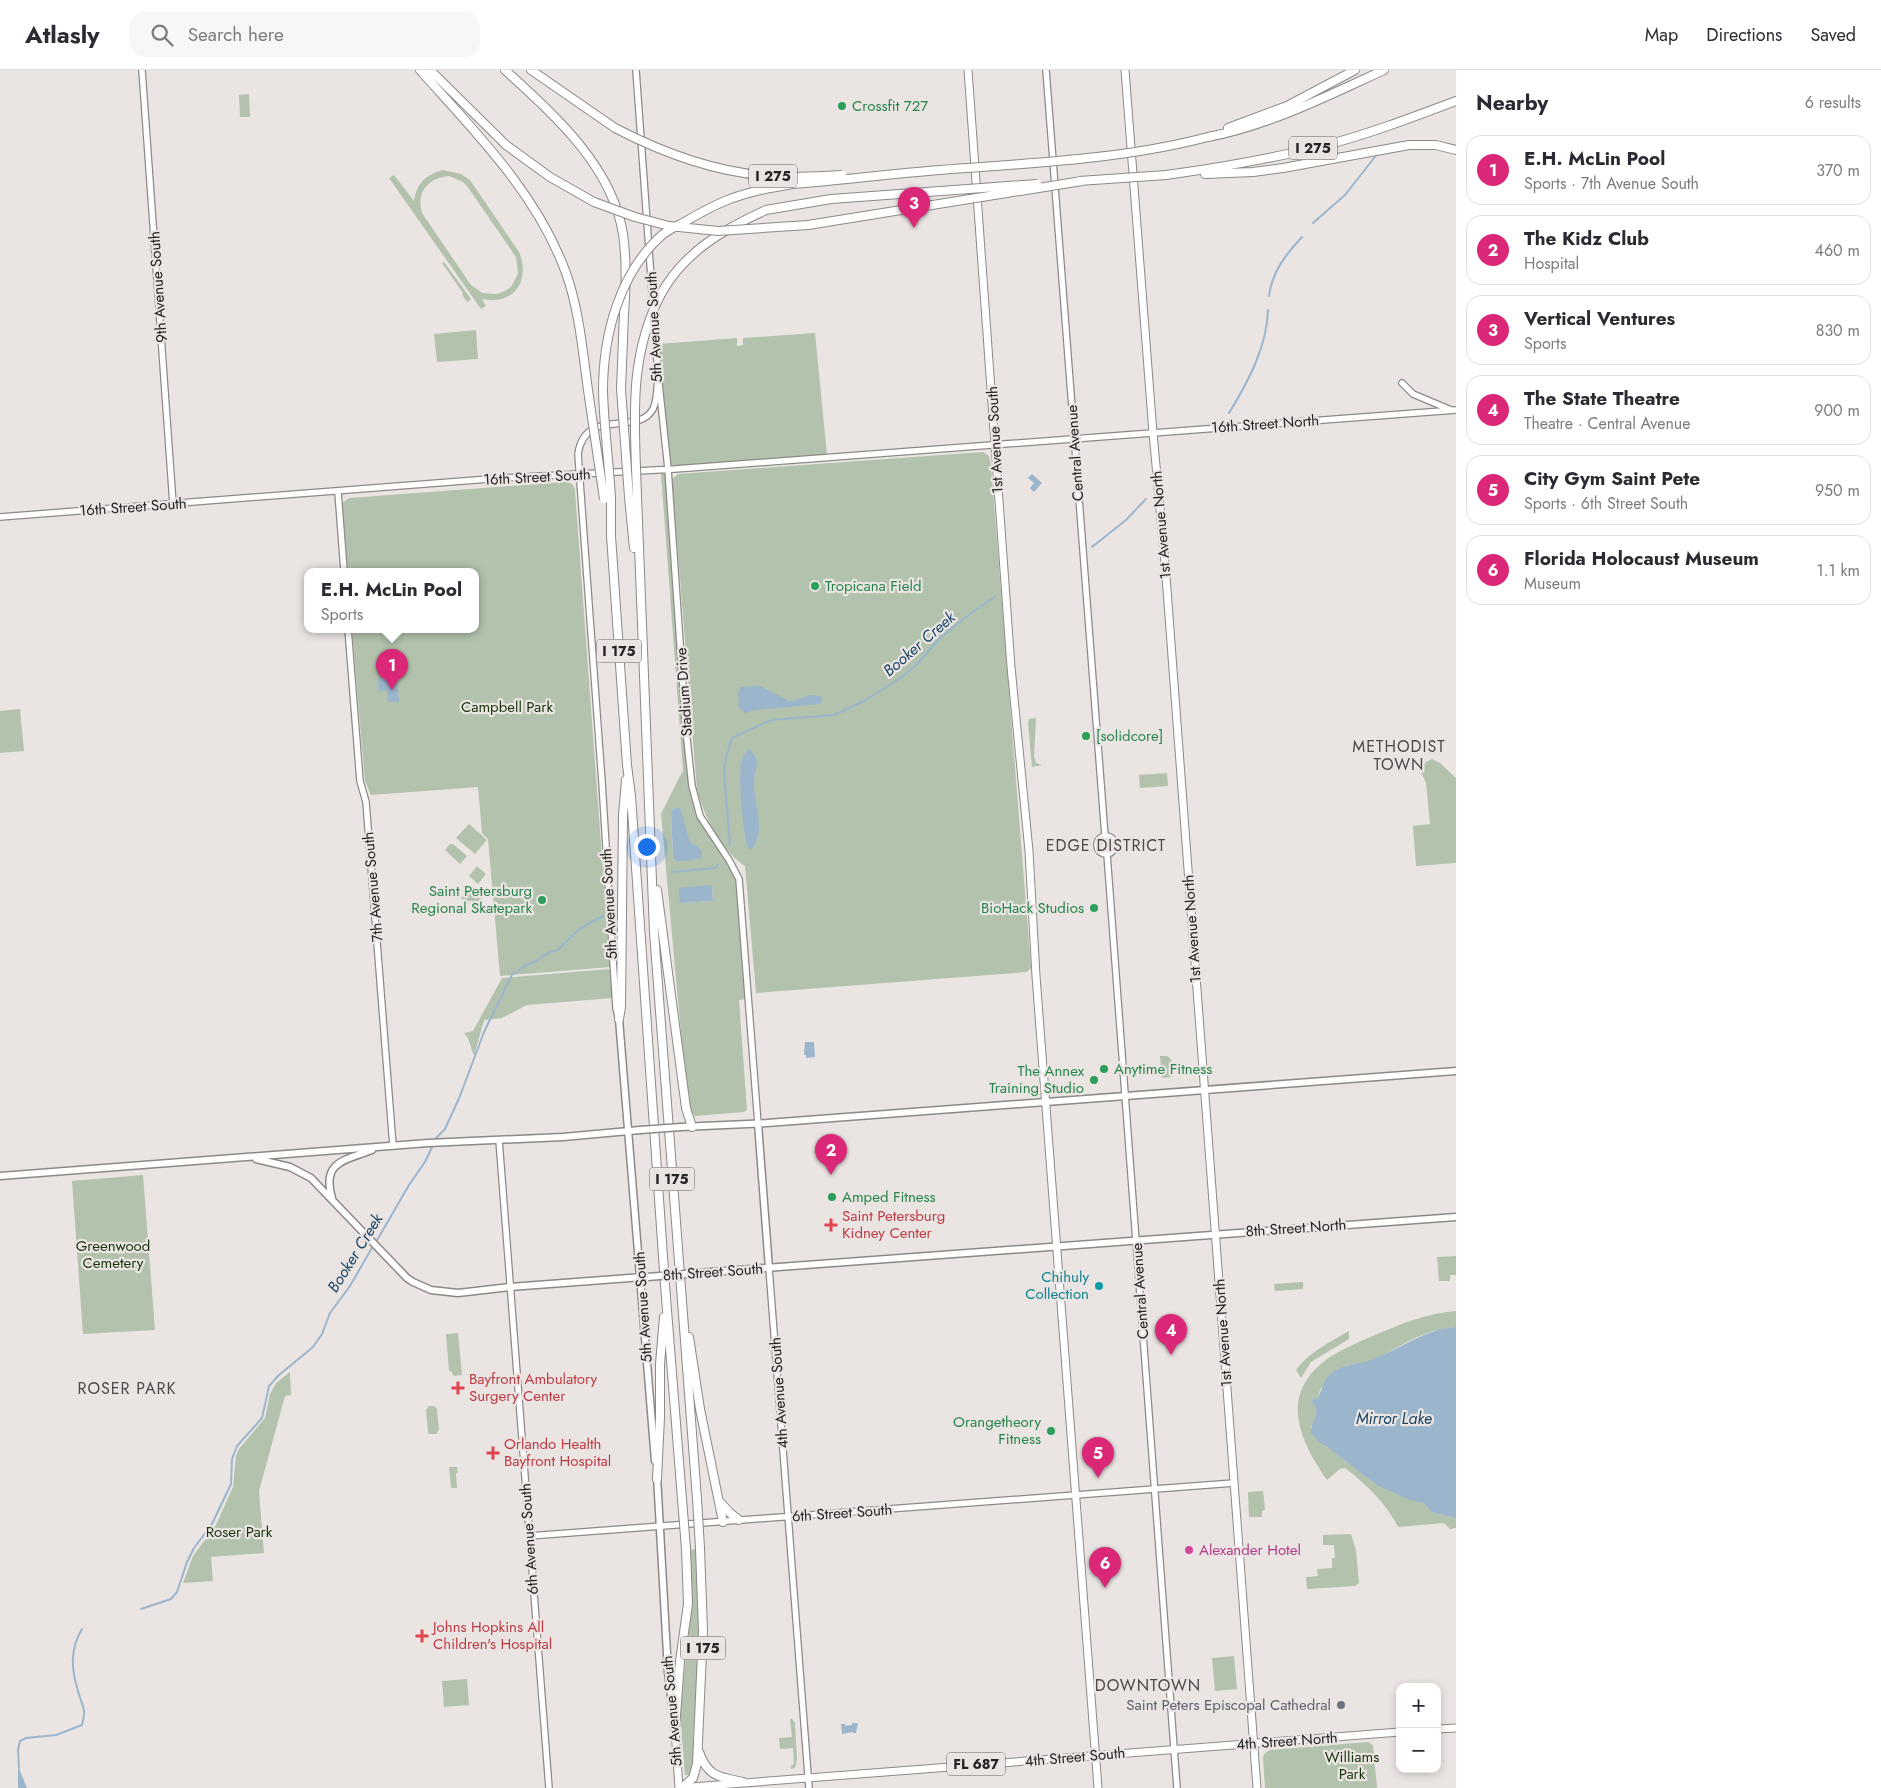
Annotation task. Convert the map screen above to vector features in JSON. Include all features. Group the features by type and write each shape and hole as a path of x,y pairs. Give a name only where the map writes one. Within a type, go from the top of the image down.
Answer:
{"highway":[{"path":"420,70 530,200 547,229 567,274 574,301 589,397 608,498"},
{"name":"I 275","path":"430,70 506,145 550,177 594,202 635,217 669,226 718,231 808,225 1082,181 1166,175 1234,165 1320,147 1456,102"},
{"path":"505,70 558,121 585,152 599,173 613,200 624,242 626,280 621,389 633,497"},
{"name":"I 275","path":"531,70 615,128 656,148 685,159 712,166 769,176 804,176 1022,165 1127,154 1178,145 1268,121 1384,70"},
{"path":"1208,137 1288,106 1354,70"},
{"path":"1166,175 1252,172 1298,166 1329,158 1409,145 1436,145 1456,150"},
{"path":"608,498 603,391 608,335 627,281 644,255 663,234 725,201 758,190 792,184 939,170"},
{"path":"633,497 637,371 643,339 664,289 687,259 704,244 741,221 766,210 832,199 1082,181"},
{"name":"I 175","path":"633,497 652,859 655,958 700,1548 703,1631 698,1748"},
{"name":"I 175","path":"608,498 686,1549 688,1604 675,1729"},
{"path":"619,1019 621,1007 623,815 627,765"},
{"path":"652,859 686,1108 692,1127"},
{"path":"657,1479 660,1364 664,1334 665,1285"},
{"path":"680,1285 700,1409 723,1522"},
{"path":"719,1500 739,1520"},
{"path":"698,1748 703,1762 711,1773 743,1782"},
{"path":"683,1788 690,1782 696,1772 698,1748"}],"main road":[{"name":"1st Avenue South","path":"968,70 1011,667 1026,810 1045,1102 1098,1788"},
{"name":"1st Avenue North","path":"1125,70 1165,563 1257,1788"},
{"name":"5th Avenue South","path":"619,1019 643,1277 668,1672 675,1729 678,1788"},
{"path":"0,1176 440,1142 758,1124 1456,1071"},
{"name":"4th Avenue South","path":"758,1124 769,1268"},
{"path":"333,1201 329,1182 332,1170 338,1163 349,1157 389,1147"},
{"name":"8th Street South","path":"249,1158 286,1165 301,1171 320,1187 388,1259 414,1282 431,1290 458,1293 510,1287 1136,1240"},
{"name":"8th Street North","path":"1136,1240 1456,1216"},
{"path":"1441,1729 1456,1728"},
{"name":"4th Street North","path":"1174,1749 1396,1732"},
{"name":"4th Street South","path":"678,1788 1174,1749"}],"street":[{"name":"9th Avenue South","path":"142,70 173,504"},
{"name":"5th Avenue South","path":"619,1019 616,1008 601,772 578,474 579,448 588,433 602,425 638,421 649,415 656,401 658,374 636,70"},
{"name":"Central Avenue","path":"1046,70 1104,836"},
{"name":"Stadium Drive","path":"658,374 668,469 686,730 692,786 696,803 708,830 729,860 739,879 749,998"},
{"path":"1402,383 1413,394 1454,410"},
{"name":"16th Street North","path":"1074,439 1454,410"},
{"name":"16th Street South","path":"0,517 502,478 668,469 1074,439"},
{"path":"338,492 344,568"},
{"name":"7th Avenue South","path":"348,633 359,771 366,802 389,1147"},
{"path":"1104,836 1110,837 1115,845 1112,852 1107,854 1102,853 1097,846 1098,841 1104,836"},
{"name":"Central Avenue","path":"1107,854 1177,1788"},
{"name":"4th Avenue South","path":"749,998 758,1124"},
{"name":"6th Avenue South","path":"500,1140 549,1788"},
{"name":"4th Avenue South","path":"769,1268 808,1788"},
{"name":"6th Street South","path":"529,1536 1234,1483"}],"green space":[{"path":"249,94 250,117 240,117 239,95"},
{"path":"443,170 461,174 470,180 519,252 522,262 523,272 517,289 503,299 482,299 486,306 481,309 389,178 394,175 414,201 417,189 423,181 431,174","holes":["449,176 463,182 516,257 518,274 511,287 497,294 482,293 471,285 422,213 422,193 430,183"]},
{"path":"444,262 471,299 467,302 442,263"},
{"path":"476,330 478,359 437,362 434,334"},
{"path":"815,333 827,455 671,466 659,344 737,338 737,346 743,345 743,338"},
{"path":"983,452 989,456 991,466 1031,968 1027,972 756,993 745,866 729,851 715,832 704,811 697,790 672,479 678,474"},
{"path":"665,472 683,730 689,787 698,817 736,880 746,999 739,1000 747,1110 744,1112 695,1116 689,1108 661,814 683,770 661,473","holes":["671,813 686,830 690,842 701,849 673,858","712,885 713,901 682,903"]},
{"name":"Campbell Park","path":"564,482 569,482 574,487 610,967 500,976 488,839 482,833 478,787 371,795 365,781 352,633 479,633 479,568 348,568 342,503 349,498"},
{"path":"20,709 24,751 0,753 0,711"},
{"path":"1036,718 1034,756 1036,763 1042,765 1032,767 1028,723 1029,719"},
{"path":"1432,759 1440,763 1456,778 1456,863 1416,866 1413,826 1430,824 1426,783 1420,770 1426,762"},
{"path":"1167,773 1168,786 1140,788 1139,775"},
{"path":"469,824 487,840 475,854 456,838"},
{"path":"450,844 453,844 467,856 460,864 445,850"},
{"path":"477,866 486,874 478,884 469,876"},
{"path":"470,887 483,897 476,905 470,900 467,903 461,898"},
{"path":"610,969 612,998 527,1005 502,1018 484,1020 474,1056 468,1038 464,1033 473,1031 502,978"},
{"path":"1160,1056 1167,1056 1171,1059 1172,1077 1162,1078"},
{"name":"Greenwood Cemetery","path":"143,1175 155,1330 83,1334 72,1181"},
{"path":"1456,1256 1456,1275 1450,1275 1450,1281 1439,1281 1437,1257"},
{"path":"1303,1282 1303,1289 1275,1291 1274,1284"},
{"path":"1456,1311 1456,1327 1440,1329 1416,1338 1368,1362 1348,1365 1321,1388 1317,1398 1311,1400 1316,1414 1311,1427 1321,1444 1376,1480 1424,1503 1431,1512 1456,1518 1456,1528 1450,1529 1444,1523 1398,1527 1388,1510 1375,1495 1345,1468 1340,1469 1327,1480 1303,1437 1298,1407 1301,1392 1308,1378 1321,1364 1340,1351 1404,1323 1435,1314"},
{"path":"1349,1331 1349,1339 1311,1362 1301,1378 1296,1370 1307,1358"},
{"path":"458,1333 462,1375 454,1376 449,1371 446,1334"},
{"name":"Roser Park","path":"290,1372 291,1395 285,1396 259,1491 264,1553 211,1557 213,1581 183,1583 193,1556 216,1525 233,1487 236,1456 239,1449 265,1418 270,1394 276,1383"},
{"path":"429,1406 434,1406 437,1409 439,1430 436,1434 429,1434 428,1432 426,1410"},
{"path":"449,1467 457,1467 457,1488 451,1488"},
{"path":"1263,1491 1265,1510 1262,1511 1262,1517 1249,1517 1248,1492"},
{"path":"1351,1534 1356,1550 1359,1583 1355,1586 1307,1589 1306,1577 1318,1576 1317,1569 1332,1568 1332,1558 1335,1558 1334,1545 1323,1545 1323,1535"},
{"path":"697,1549 701,1622 693,1736 696,1762 690,1775 685,1775 680,1712 690,1620 690,1550"},
{"path":"1234,1656 1237,1689 1215,1691 1212,1658"},
{"path":"467,1679 469,1705 444,1707 442,1681"},
{"path":"790,1719 795,1723 797,1760 795,1768 791,1769 791,1766 794,1764 793,1748 780,1749 779,1738 792,1737"},
{"name":"Williams Park","path":"1368,1742 1373,1745 1377,1788 1265,1788 1263,1757 1270,1750"}],"water":[{"path":"1032,474 1042,483 1034,492 1030,488 1034,483 1028,478"},
{"path":"397,678 399,702 388,702 387,690 379,692 378,679"},
{"path":"760,686 789,701 809,695 821,696 822,700 820,704 755,710 745,713 739,708 738,693 740,687"},
{"path":"748,749 755,755 757,761 754,789 759,825 756,841 752,849 748,848 746,840 740,790 742,759"},
{"path":"679,808 690,842 701,849 702,858 677,861 673,858 671,813 673,809"},
{"path":"712,885 713,901 681,903 679,899 679,888"},
{"path":"805,1042 814,1042 815,1057 806,1058 806,1055 804,1055"},
{"name":"Mirror Lake","path":"1456,1327 1456,1518 1431,1512 1424,1503 1410,1500 1377,1485 1321,1444 1311,1433 1316,1410 1311,1400 1317,1398 1327,1377 1338,1369 1384,1355 1433,1332"},
{"path":"852,1723 858,1723 856,1733 842,1734 841,1724 846,1726 852,1725"},
{"path":"18,1766 27,1788 18,1788"}],"waterway":[{"name":"Booker Creek","path":"1313,223 1345,195 1378,153"},
{"name":"Booker Creek","path":"1269,296 1277,271 1302,237"},
{"name":"Booker Creek","path":"1229,413 1243,389 1260,351 1267,324 1268,310"},
{"name":"Booker Creek","path":"1092,547 1126,520 1146,499"},
{"name":"Booker Creek","path":"730,846 724,771 732,738 771,720 834,715 866,700 902,677 916,665 941,637 995,597"},
{"name":"Booker Creek","path":"672,872 715,868 718,865"},
{"name":"Booker Creek","path":"434,1140 445,1129 460,1096 484,1032 512,975 524,966 559,949 579,929 603,916"},
{"name":"Booker Creek","path":"376,1242 409,1185 425,1162 433,1145"},
{"name":"Booker Creek","path":"141,1609 171,1599 177,1592 187,1562 194,1548 212,1524 231,1484 232,1459 237,1446 262,1418 269,1386 279,1375 313,1347 322,1334 330,1313 350,1286 373,1246"},
{"name":"Booker Creek","path":"19,1768 18,1750 20,1741 26,1738 56,1735 82,1725 84,1711 73,1667 75,1644 82,1629"}],"place":[{"name":"Crossfit 727","path":"842,106"},
{"name":"Vertical Ventures","path":"914,228"},
{"name":"Tropicana Field","path":"815,586"},
{"name":"E.H. McLin Pool","path":"392,690"},
{"name":"[solidcore]","path":"1086,736"},
{"name":"Saint Petersburg Regional Skatepark","path":"542,900"},
{"name":"BioHack Studios","path":"1094,908"},
{"name":"Anytime Fitness","path":"1104,1069"},
{"name":"The Annex Training Studio","path":"1094,1080"},
{"name":"The Kidz Club","path":"831,1175"},
{"name":"Amped Fitness","path":"832,1197"},
{"name":"Saint Petersburg Kidney Center","path":"831,1225"},
{"name":"Chihuly Collection","path":"1099,1286"},
{"name":"The State Theatre","path":"1171,1355"},
{"name":"Bayfront Ambulatory Surgery Center","path":"458,1388"},
{"name":"Orangetheory Fitness","path":"1051,1431"},
{"name":"Orlando Health Bayfront Hospital","path":"493,1453"},
{"name":"City Gym Saint Pete","path":"1098,1478"},
{"name":"Alexander Hotel","path":"1189,1550"},
{"name":"Florida Holocaust Museum","path":"1105,1588"},
{"name":"Johns Hopkins All Children's Hospital","path":"422,1636"},
{"name":"Saint Peters Episcopal Cathedral","path":"1341,1705"}],"district":[{"name":"METHODIST TOWN","path":"1399,755"},
{"name":"EDGE DISTRICT","path":"1106,845"},
{"name":"ROSER PARK","path":"127,1388"},
{"name":"DOWNTOWN","path":"1148,1685"}]}
